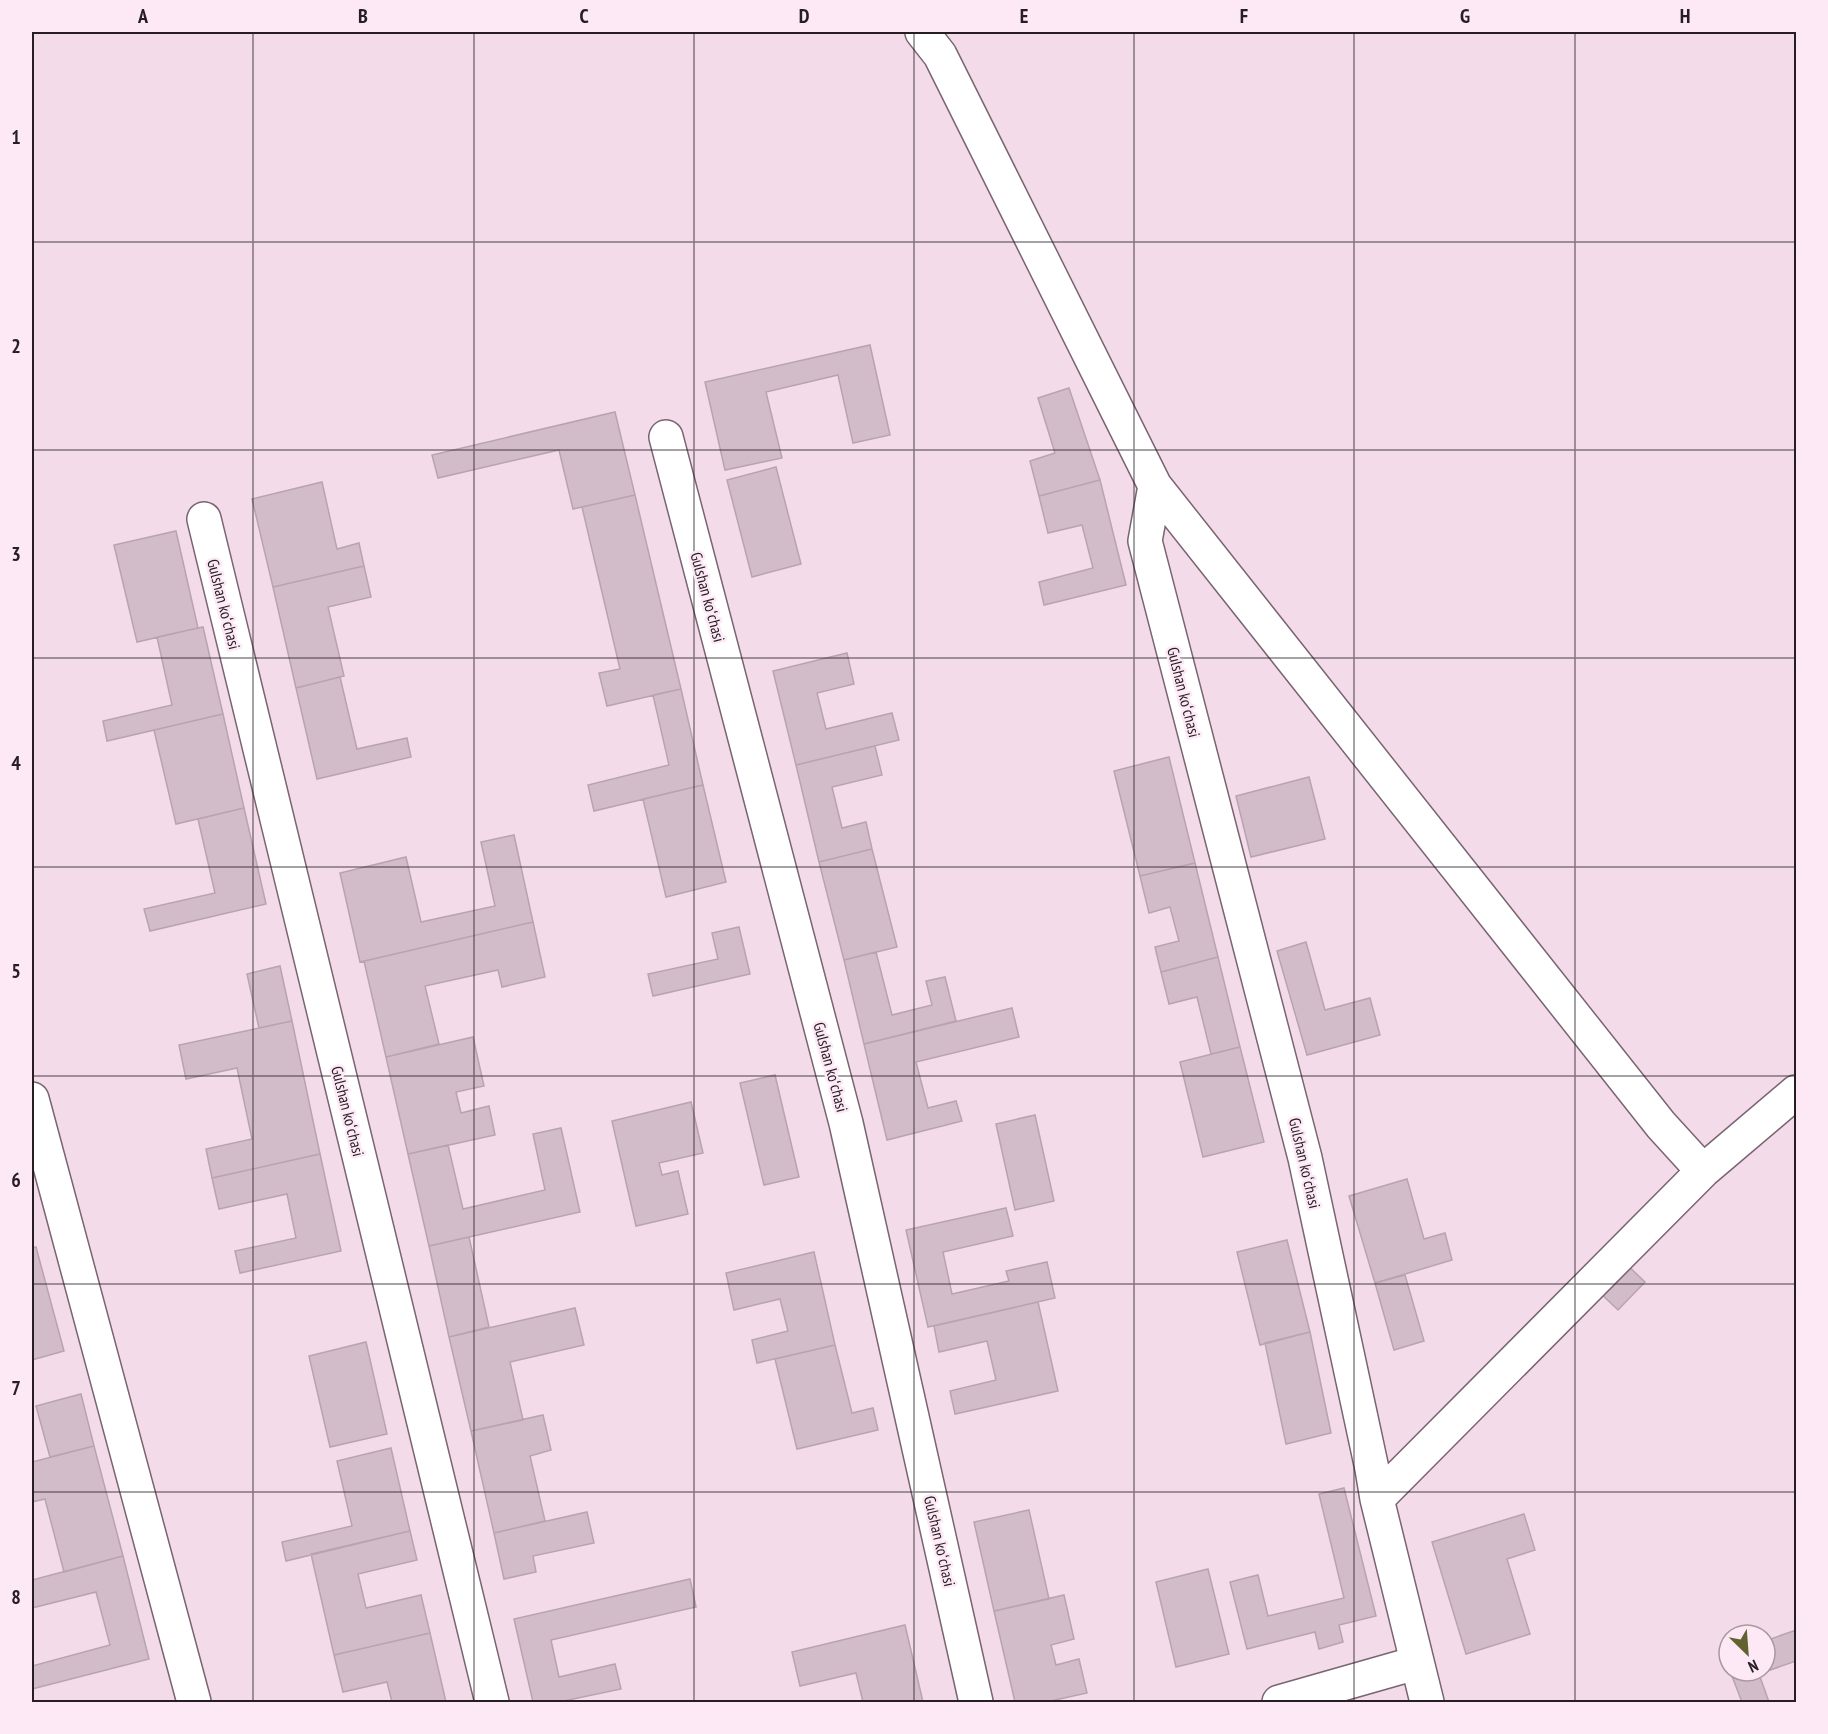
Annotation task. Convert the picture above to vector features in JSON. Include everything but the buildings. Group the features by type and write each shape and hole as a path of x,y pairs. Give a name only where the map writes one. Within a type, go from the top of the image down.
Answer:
{"street":[{"path":"922,32 940,55 1155,486 1661,1125 1703,1171"},
{"name":"Gulshan koʻchasi","path":"666,437 846,1123 976,1702"},
{"name":"Gulshan koʻchasi","path":"1155,486 1145,542 1305,1158 1377,1499 1427,1702"},
{"name":"Gulshan koʻchasi","path":"204,519 492,1702"},
{"path":"1377,1499 1703,1171 1797,1092"},
{"path":"32,1099 194,1702"},
{"path":"1280,1702 1416,1663"}]}
